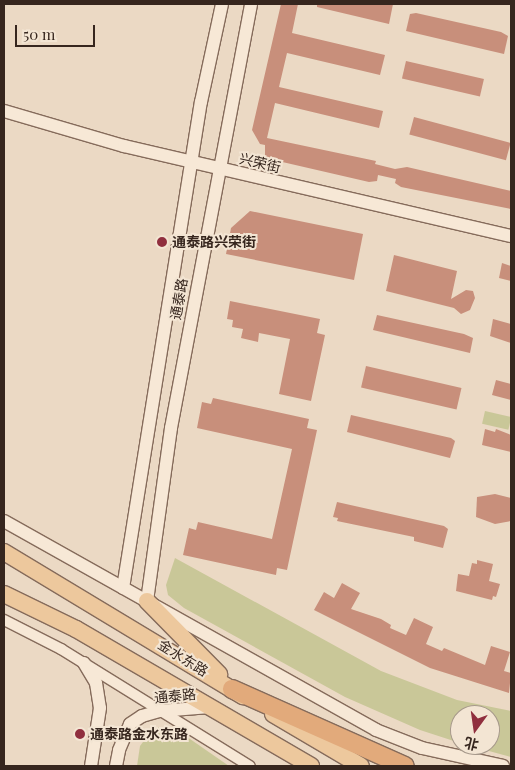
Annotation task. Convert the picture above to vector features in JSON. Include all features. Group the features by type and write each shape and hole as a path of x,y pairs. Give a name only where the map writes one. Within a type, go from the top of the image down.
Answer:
{"highway":[{"path":"232,689 405,766"}],"main road":[{"name":"金水东路","path":"4,552 361,766"},
{"name":"金水东路","path":"4,594 76,629 311,766"},
{"path":"146,601 196,647 232,689"},
{"path":"210,707 296,766"}],"street":[{"name":"通泰路","path":"123,588 191,162 222,4"},
{"name":"通泰路","path":"146,601 171,428 218,168 251,4"},
{"name":"兴荣街","path":"4,111 191,162 511,236"},
{"path":"4,521 376,730 422,748 503,766"},
{"path":"4,620 84,663 250,766"},
{"path":"84,663 96,683 100,708 91,766"},
{"name":"通泰路","path":"116,766 118,750 130,724 142,716 160,711 210,707"}],"shaded area":[{"path":"485,411 511,417 508,430 482,424"},
{"path":"175,558 381,671 457,700 482,705 450,705 450,740 420,730 345,697 184,608 168,595 166,585"},
{"path":"500,709 511,711 511,757 500,754"},
{"path":"160,727 177,730 229,766 137,766 140,746 152,730"}],"building":[{"path":"281,4 298,4 292,33 385,55 380,75 287,53 279,87 383,111 379,128 275,103 267,138 376,161 375,164 395,169 407,167 511,191 511,209 401,187 395,183 396,179 378,175 377,181 369,182 265,158 265,145 260,144 252,130"},
{"path":"317,4 393,4 389,24 317,7"},
{"path":"416,13 501,32 508,36 504,54 406,31 410,14"},
{"path":"406,61 484,79 480,97 402,79"},
{"path":"414,117 511,143 506,160 409,134"},
{"path":"250,211 363,234 354,280 226,254 231,228"},
{"path":"394,255 457,271 451,299 466,290 473,291 475,298 470,310 461,314 454,308 386,291"},
{"path":"502,263 511,266 511,281 499,278"},
{"path":"230,301 320,319 317,333 325,335 311,401 279,394 290,339 259,333 258,342 241,338 243,329 232,327 233,320 227,319"},
{"path":"377,315 464,334 473,338 470,353 373,330"},
{"path":"493,319 511,324 511,343 490,336"},
{"path":"366,366 461,388 457,409 361,387"},
{"path":"496,380 511,384 511,400 492,395"},
{"path":"213,398 309,419 307,428 317,430 287,570 277,568 276,575 183,555 189,528 196,530 198,522 272,539 292,449 197,428 202,402 211,404"},
{"path":"351,415 451,438 455,441 450,458 347,432"},
{"path":"485,429 495,432 496,429 511,435 511,452 482,445"},
{"path":"495,494 511,498 511,521 495,524 476,517 477,497"},
{"path":"337,502 444,526 448,529 443,548 414,541 414,537 337,521 338,518 333,517"},
{"path":"477,560 493,564 489,581 500,584 496,597 493,596 492,600 456,591 458,574 469,576 472,563 477,564"},
{"path":"342,583 360,593 351,609 381,619 391,625 390,628 406,635 414,618 433,627 426,644 442,651 444,648 485,665 491,646 510,652 504,671 511,673 509,693 430,668 314,610 324,592 334,598"}],"place":[{"name":"通泰路兴荣街","path":"162,242"},
{"name":"通泰路金水东路","path":"80,734"}]}
